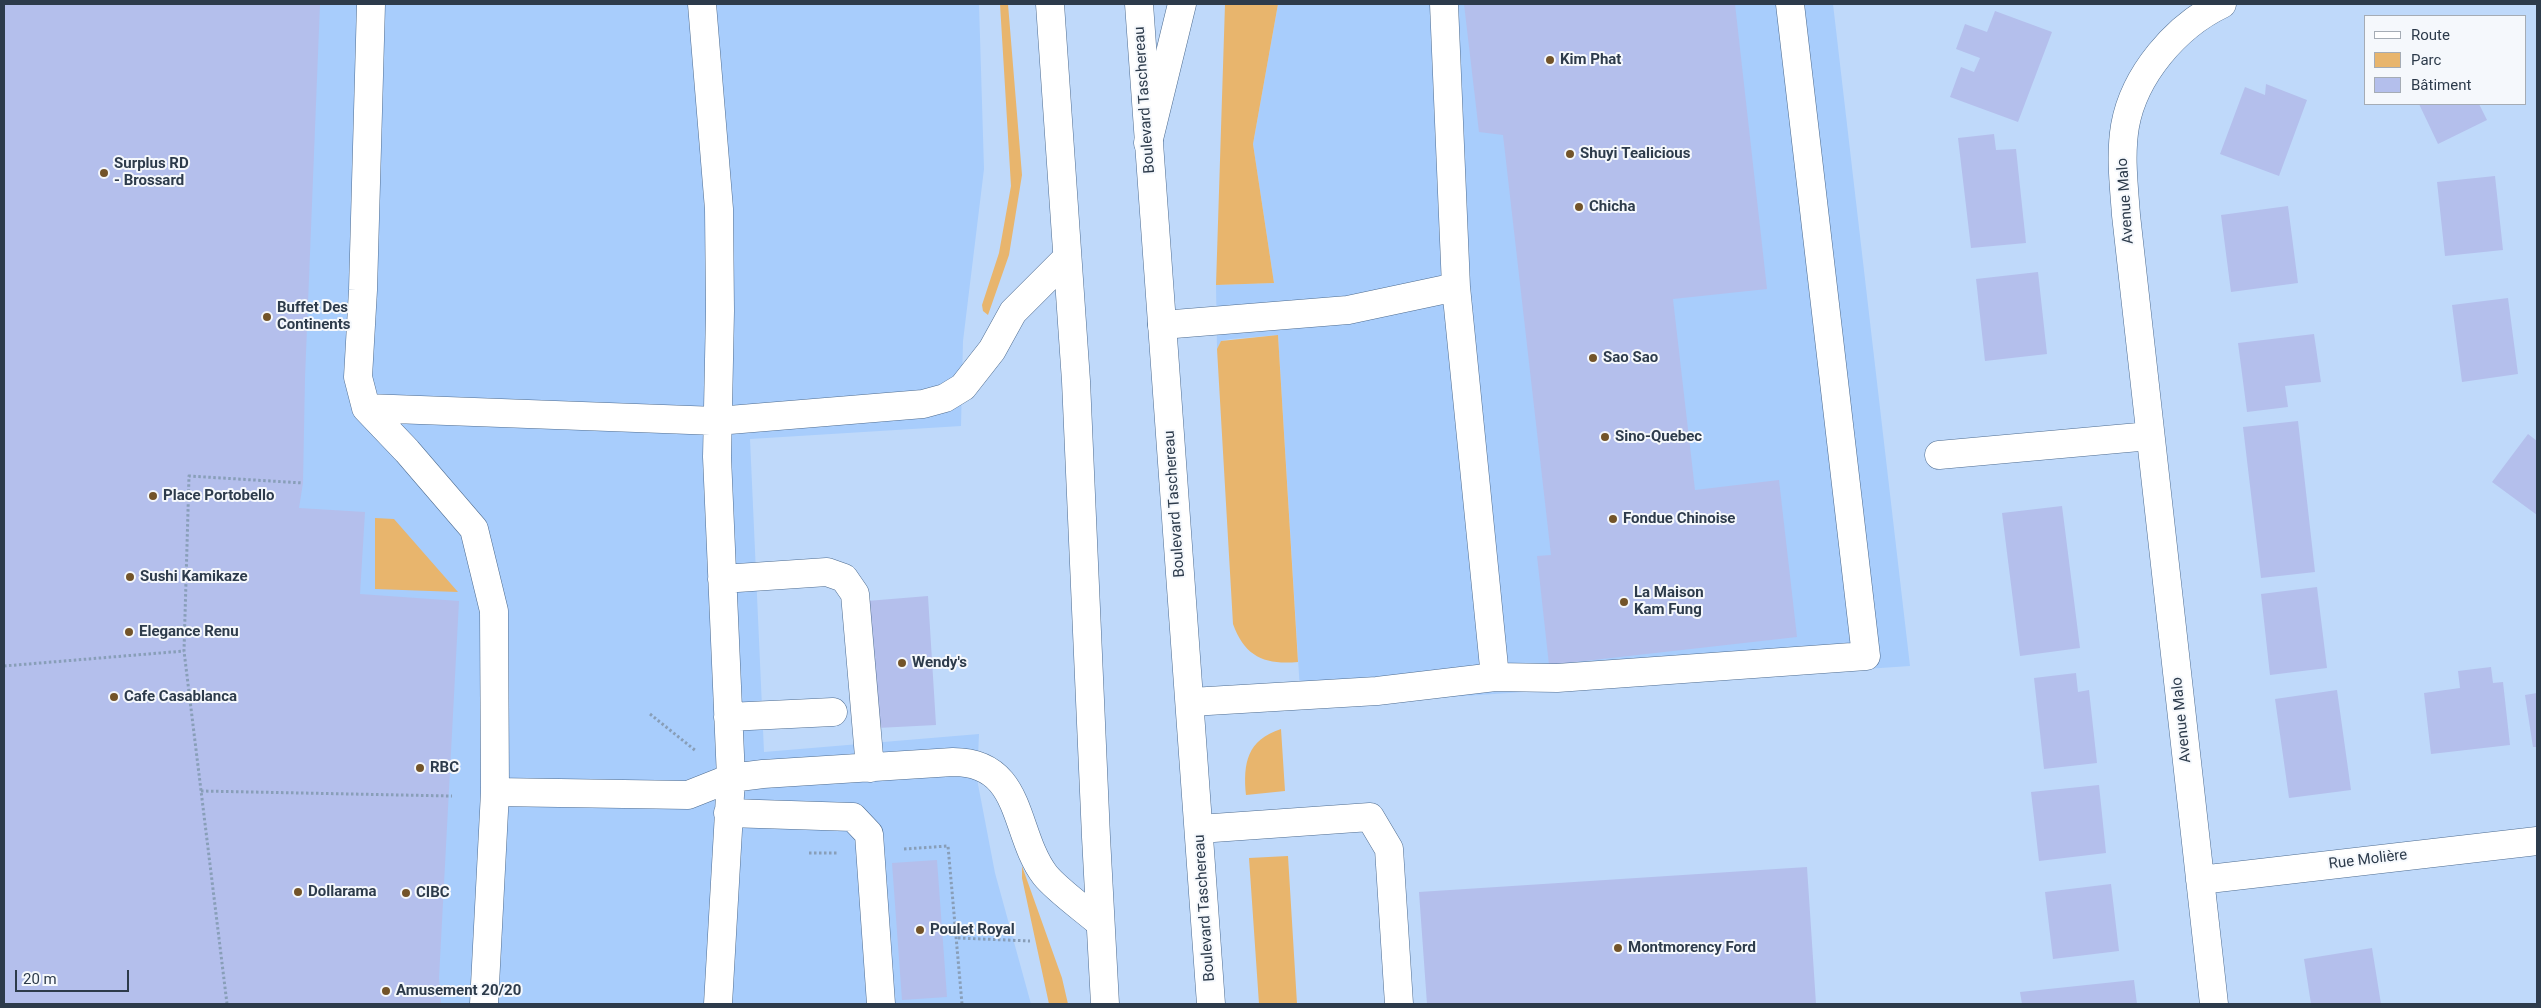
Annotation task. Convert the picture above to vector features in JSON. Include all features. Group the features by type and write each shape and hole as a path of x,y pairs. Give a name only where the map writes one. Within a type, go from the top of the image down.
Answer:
{"main road":[{"path":"370,4 363,290 358,377 366,408 407,451 474,529 494,611 495,792 484,1004"},
{"path":"702,4 719,209 720,311 717,421 731,778 718,1004"},
{"path":"1050,4 1081,474 1105,1004"},
{"name":"Boulevard Taschereau","path":"1139,4 1191,702 1211,1004"},
{"path":"1148,143 1182,4"},
{"path":"1444,4 1456,287 1496,677"},
{"path":"1191,702 1377,691 1496,677 1557,678 1866,656 1790,4"},
{"name":"Avenue Malo","path":"2214,1004 2126,215 2122,150 2125,125 2132,102 2145,75 2163,50 2194,21 2222,4"},
{"path":"366,408 717,421 901,407 945,398 963,387 973,376 992,350 1013,312 1067,258"},
{"path":"1162,325 1348,310 1456,287"},
{"path":"1939,456 2150,436"},
{"path":"722,579 827,572 844,578 855,594 870,768"},
{"path":"728,717 832,712"},
{"path":"495,792 688,794 731,778 763,774 961,762 992,773 1010,794 1045,875 1100,923"},
{"path":"728,813 852,817 869,834 881,1004"},
{"path":"1199,829 1370,817 1389,849 1399,1004"},
{"name":"Rue Molière","path":"2200,880 2537,841"}],"path":[{"path":"227,1004 184,651 189,476 303,483"},
{"path":"4,666 184,651"},
{"path":"650,714 731,778"},
{"path":"201,791 452,796"},
{"path":"895,850 948,846 958,938 962,1004"},
{"path":"958,938 1030,941"}],"shaded area":[{"path":"4,4 979,4 984,169 963,341 961,426 750,439 764,752 979,734 977,779 995,873 1031,1004 4,1004"},
{"path":"1278,4 1833,4 1910,666 1301,707 1278,335 1221,341 1217,349 1216,285 1274,283 1253,144"}],"green space":[{"path":"1000,4 1008,4 1022,175 1009,255 988,315 983,311 982,305 999,253 1011,186"},
{"path":"1225,4 1278,4 1253,144 1274,283 1216,285"},
{"path":"1278,335 1298,662 1286,663 1266,660 1250,651 1238,635 1233,624 1217,349 1221,341"},
{"path":"375,518 394,519 458,592 375,589"},
{"path":"1281,729 1285,791 1246,795 1245,773 1254,746 1261,739"},
{"path":"1288,856 1297,1004 1259,1004 1249,858"},
{"path":"1022,866 1062,978 1068,1004 1049,1004 1022,878"}],"building":[{"name":"Place Portobello","path":"4,4 320,4 305,378 303,483 299,508 365,512 360,594 459,601 439,978 441,1004 4,1004"},
{"path":"1464,4 1735,4 1767,289 1673,299 1695,490 1779,480 1797,637 1549,665 1537,556 1551,555 1503,135 1479,132"},
{"path":"1995,11 2052,32 2018,122 1950,97 1961,67 1974,72 1980,58 1956,49 1965,24 1987,32"},
{"path":"2266,84 2307,100 2279,176 2220,154 2245,87 2265,95"},
{"path":"2419,105 2480,105 2487,120 2438,144"},
{"path":"1994,134 1996,150 2016,149 2026,243 1971,248 1958,138"},
{"path":"2495,176 2503,250 2445,256 2437,182"},
{"path":"2288,206 2298,283 2231,292 2221,215"},
{"path":"2038,272 2047,354 1985,361 1976,279"},
{"path":"2508,298 2518,374 2462,382 2452,305"},
{"path":"2314,334 2321,382 2285,386 2288,407 2247,412 2238,343"},
{"path":"2298,421 2315,572 2261,578 2243,427"},
{"path":"2528,434 2537,441 2537,515 2492,482"},
{"path":"2062,506 2080,648 2020,656 2002,513"},
{"path":"2317,587 2327,668 2270,675 2261,594"},
{"name":"Wendy's","path":"928,596 936,725 877,728 867,601"},
{"path":"2491,667 2493,683 2503,682 2510,745 2431,754 2424,693 2460,688 2458,671"},
{"path":"2076,673 2078,692 2089,690 2097,763 2044,769 2034,678"},
{"path":"2337,690 2351,790 2289,798 2275,699"},
{"path":"2537,693 2537,747 2533,747 2525,695"},
{"path":"2099,785 2106,853 2039,861 2031,792"},
{"name":"Poulet Royal","path":"937,860 947,997 902,1000 892,863"},
{"name":"Montmorency Ford","path":"1807,867 1816,1004 1427,1004 1419,892"},
{"path":"2111,884 2119,951 2053,959 2045,892"},
{"path":"2372,948 2381,1004 2311,1004 2304,959"},
{"path":"2134,980 2137,1004 2022,1004 2020,992"}],"place":[{"name":"Kim Phat","path":"1550,60"},
{"name":"Shuyi Tealicious","path":"1570,154"},
{"name":"Surplus RD - Brossard","path":"104,173"},
{"name":"Chicha","path":"1579,207"},
{"name":"Buffet Des Continents","path":"267,317"},
{"name":"Sao Sao","path":"1593,358"},
{"name":"Sino-Quebec","path":"1605,437"},
{"name":"Place Portobello","path":"153,496"},
{"name":"Fondue Chinoise","path":"1613,519"},
{"name":"Sushi Kamikaze","path":"130,577"},
{"name":"La Maison Kam Fung","path":"1624,602"},
{"name":"Elegance Renu","path":"129,632"},
{"name":"Wendy's","path":"902,663"},
{"name":"Cafe Casablanca","path":"114,697"},
{"name":"RBC","path":"420,768"},
{"name":"Dollarama","path":"298,892"},
{"name":"CIBC","path":"406,893"},
{"name":"Poulet Royal","path":"920,930"},
{"name":"Montmorency Ford","path":"1618,948"},
{"name":"Amusement 20/20","path":"386,991"}]}
